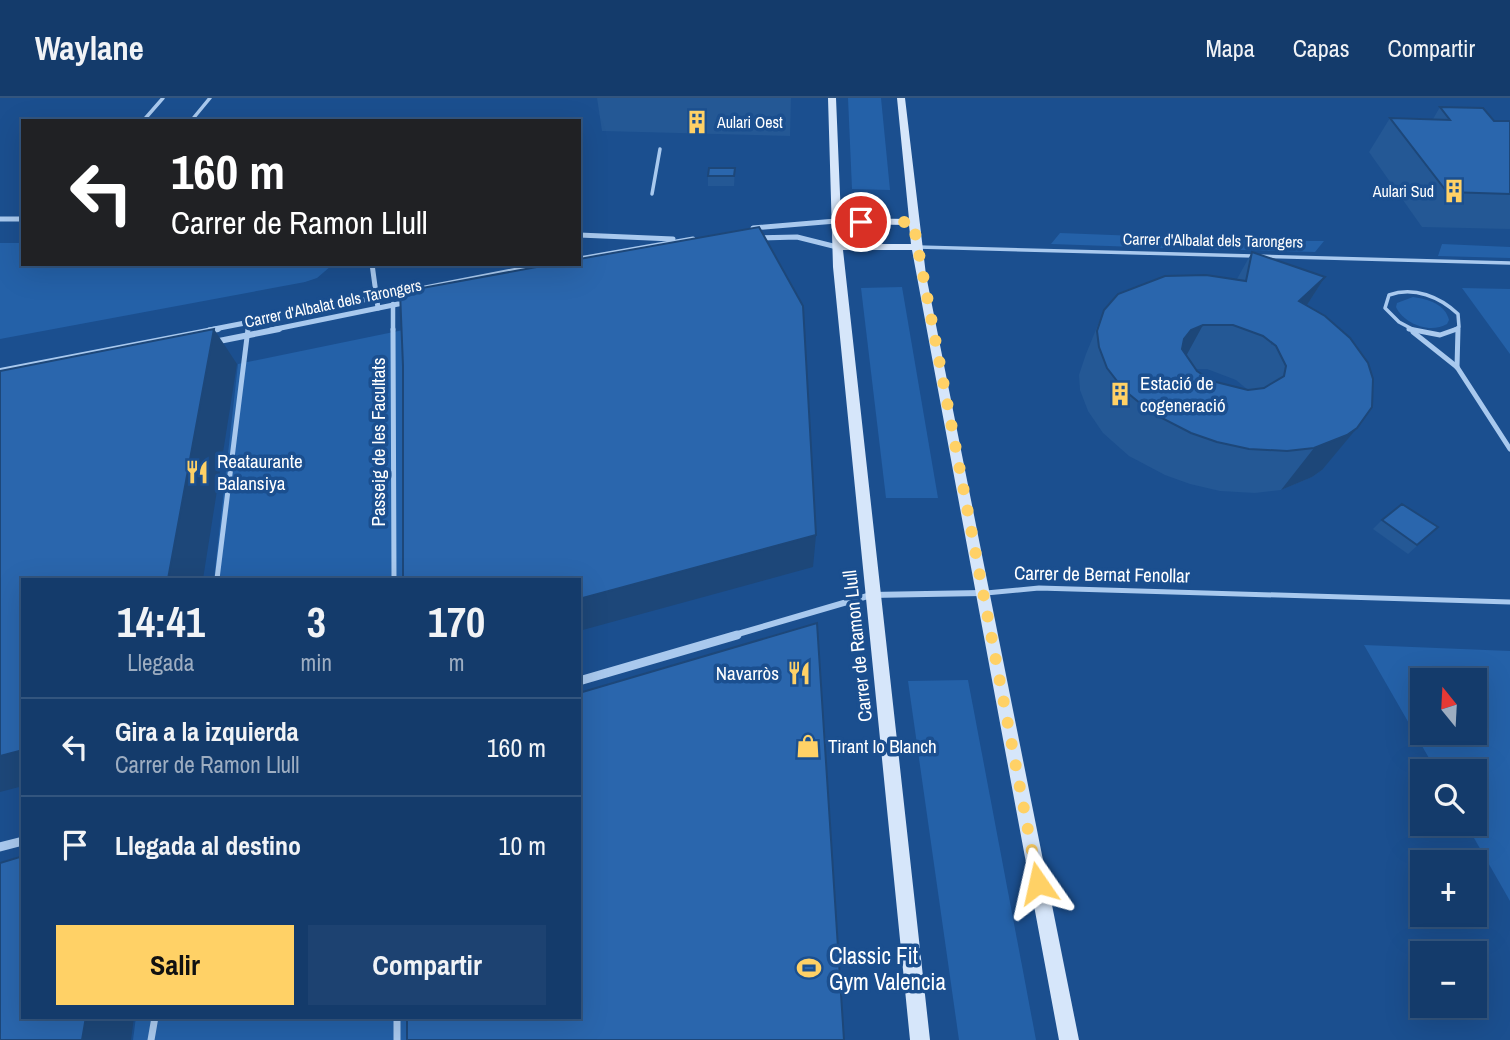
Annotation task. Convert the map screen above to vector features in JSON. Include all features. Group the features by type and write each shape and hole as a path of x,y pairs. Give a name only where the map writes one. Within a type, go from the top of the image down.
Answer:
{"main road":[{"name":"Carrer de Ramon Llull","path":"832,98 837,247 871,594 920,1040"},
{"path":"901,98 914,199 916,247 1069,1040"},
{"path":"836,221 913,222"},
{"path":"837,247 916,247"}],"street":[{"path":"0,219 21,219"},
{"path":"743,230 836,221"},
{"path":"581,235 688,240"},
{"path":"747,240 775,236 797,237 837,247"},
{"path":"581,259 702,237"},
{"path":"372,266 379,307"},
{"name":"Carrer d'Albalat dels Tarongers","path":"0,371 538,266"},
{"name":"Carrer d'Albalat dels Tarongers","path":"209,343 420,300"},
{"name":"Passeig de les Facultats","path":"393,304 394,578"},
{"path":"217,578 249,322"},
{"name":"Carrer de Bernat Fenollar","path":"581,680 871,594 982,593"},
{"path":"0,848 21,842"},
{"path":"152,1040 155,1019"},
{"path":"397,1019 397,1040"}],"lane":[{"path":"144,119 163,98"},
{"path":"193,119 210,98"},
{"path":"652,194 660,149"},
{"name":"Carrer d'Albalat dels Tarongers","path":"916,247 1510,263"},
{"path":"1457,367 1458,314 1431,296 1408,291 1389,295 1385,301 1390,315 1457,367 1510,449"},
{"path":"1398,323 1434,335 1445,335 1459,327"},
{"name":"Carrer de Bernat Fenollar","path":"982,593 1038,588 1510,602"}],"shaded area":[{"path":"848,98 881,98 890,190 852,189"},
{"path":"1060,233 1176,237 1166,248 1051,244"},
{"path":"1209,238 1324,241 1315,252 1202,249"},
{"path":"0,243 21,243 21,266 331,266 317,278 305,282 0,339"},
{"path":"1442,244 1510,247 1510,258 1438,256"},
{"path":"902,287 938,498 886,498 861,288"},
{"path":"1462,288 1510,289 1510,354"},
{"path":"1413,297 1440,306 1447,314 1447,324 1433,328 1418,326 1405,318 1396,307 1397,303"},
{"path":"413,328 420,578 214,578 238,364"},
{"path":"1364,645 1510,651 1510,901 1487,861 1487,850 1481,850 1473,836 1487,836 1487,759 1430,759 1422,746 1488,746 1488,668 1410,668 1410,725"},
{"path":"968,680 1036,1040 959,1040 908,681"},
{"path":"136,1019 420,1019 421,1040 133,1040"}],"building":[{"path":"1440,107 1483,108 1494,121 1510,121 1510,194 1447,192 1390,118 1450,120"},
{"path":"709,168 735,168 734,176 708,176"},
{"path":"759,227 803,306 816,535 581,598 581,578 403,578 403,366 400,292 542,266 581,266 581,259"},
{"path":"1252,252 1325,277 1299,301 1325,316 1350,338 1368,363 1373,379 1372,407 1357,428 1347,435 1314,448 1287,451 1249,449 1217,442 1191,433 1152,413 1124,390 1107,368 1099,347 1097,331 1104,310 1118,294 1165,276 1206,275 1246,281","holes":["1203,325 1233,325 1263,336 1276,346 1286,366 1284,376 1264,388 1248,390 1212,381 1197,371 1182,349 1184,339 1191,330"]},
{"path":"214,329 168,578 21,578 21,751 0,756 0,371"},
{"path":"1402,504 1438,527 1417,545 1382,520"},
{"path":"817,623 844,1040 407,1040 407,1019 581,1019 581,692"},
{"path":"21,857 21,1019 86,1019 82,1040 0,1040 0,863"}],"place":[{"name":"Aulari Oest","path":"697,122"},
{"name":"Aulari Sud","path":"1454,191"},
{"name":"Estació de cogeneració","path":"1120,394"},
{"name":"Reataurante Balansiya","path":"197,472"},
{"name":"Navarròs","path":"799,673"},
{"name":"Tirant lo Blanch","path":"808,746"},
{"name":"Classic Fit Gym Valencia","path":"809,968"}],"route":[{"path":"861,222 913,222 1038,883"}]}
